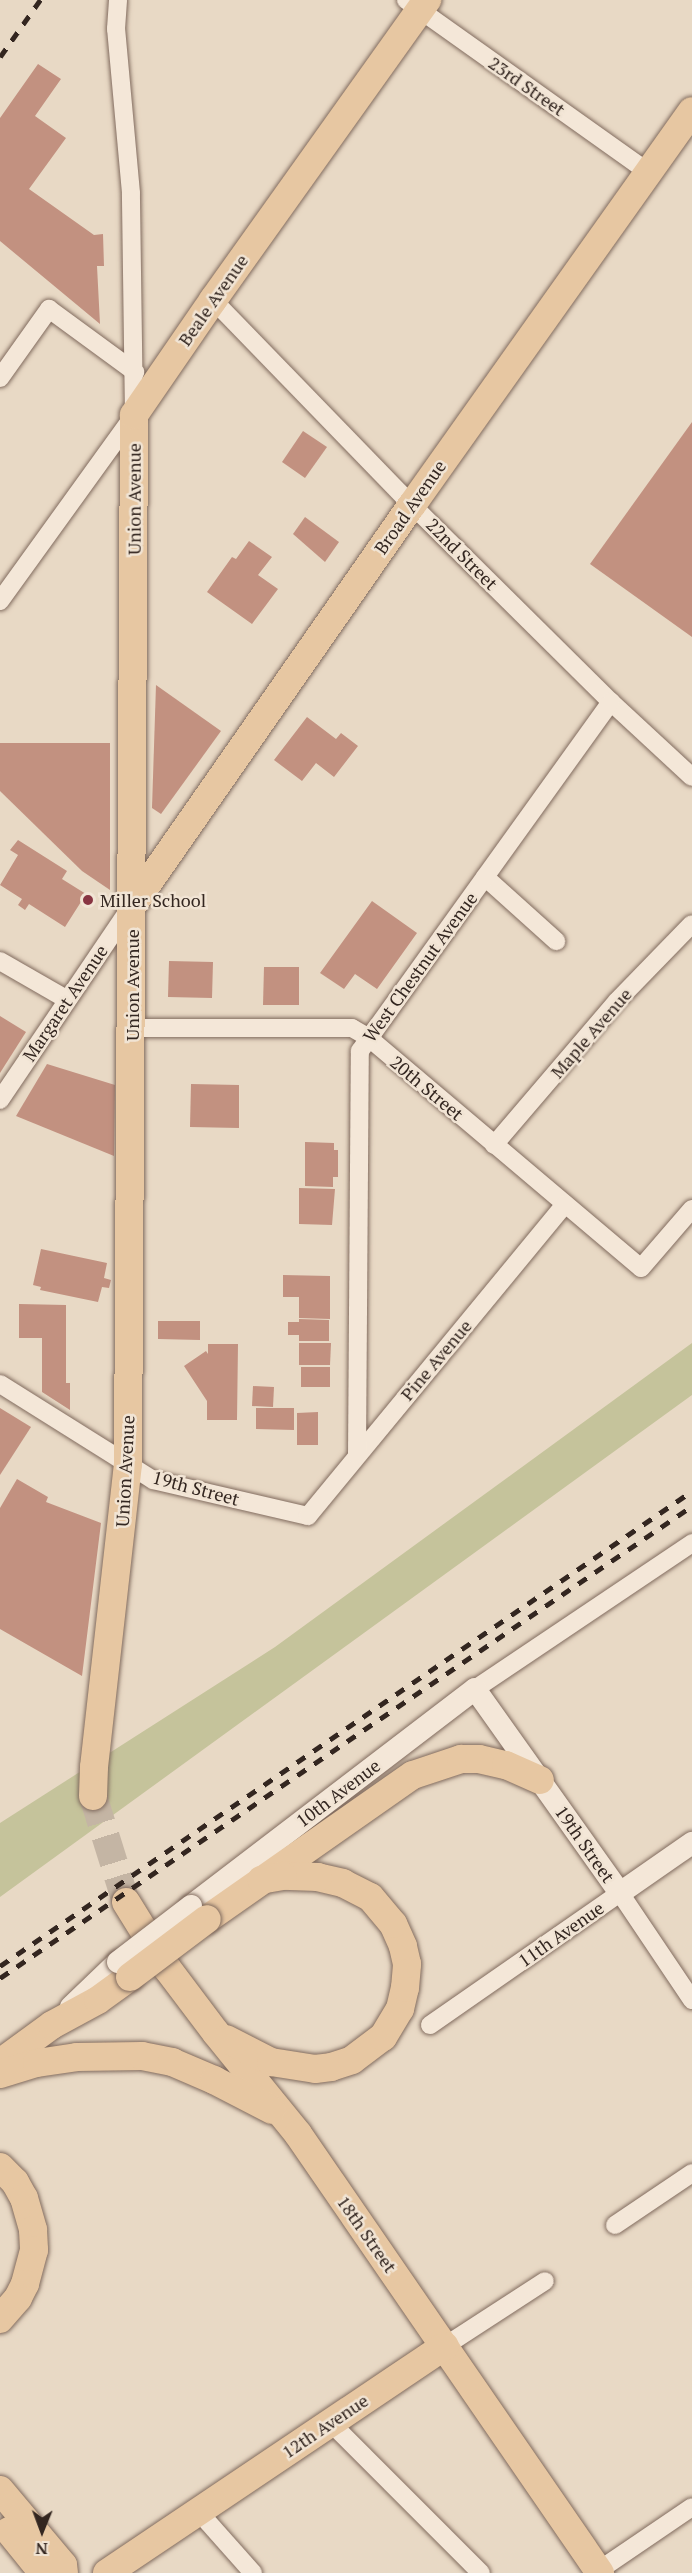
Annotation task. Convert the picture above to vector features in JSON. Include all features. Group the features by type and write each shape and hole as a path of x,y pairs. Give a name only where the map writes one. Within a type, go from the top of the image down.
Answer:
{"main road":[{"name":"Beale Avenue","path":"134,415 418,3"},
{"name":"Broad Avenue","path":"132,906 412,505 692,111"},
{"name":"Union Avenue","path":"93,1796 94,1767 128,1464 134,415"},
{"path":"0,2063 52,2025 98,2000 124,1969 199,1912 261,1880 378,1796 413,1775 433,1766 461,1759 479,1759 506,1765 540,1780"},
{"path":"216,2033 271,2062 315,2068 331,2067 352,2060 369,2050 383,2037 400,2009 407,1964 403,1946 393,1924 370,1897 343,1883 318,1877 284,1876 261,1880"},
{"name":"18th Street","path":"126,1902 167,1968 283,2116 445,2346 598,2572"},
{"path":"0,2074 37,2063 77,2057 142,2056 172,2062 214,2080 283,2116"},
{"path":"0,2167 15,2182 24,2198 33,2230 34,2250 22,2291 0,2319"},
{"name":"12th Avenue","path":"107,2573 445,2346"},
{"path":"0,2490 63,2565 64,2573"},
{"path":"0,2520 43,2573"}],"street":[{"name":"Union Avenue","path":"118,0 116,29 131,193 134,415"},
{"name":"23rd Street","path":"418,3 648,173"},
{"name":"22nd Street","path":"213,300 412,505 611,702 692,777"},
{"path":"0,378 49,309 135,372"},
{"name":"Beale Avenue","path":"0,602 134,415"},
{"name":"West Chestnut Avenue","path":"357,1455 360,1051 611,702"},
{"path":"485,877 556,941"},
{"name":"Margaret Avenue","path":"0,1100 66,999 132,906"},
{"name":"Maple Avenue","path":"495,1145 617,1001 692,924"},
{"path":"0,961 66,999"},
{"name":"20th Street","path":"132,1028 352,1028 369,1038 641,1268 692,1209"},
{"name":"Pine Avenue","path":"308,1516 565,1204"},
{"name":"19th Street","path":"0,1384 153,1480 308,1516"},
{"name":"10th Avenue","path":"199,1912 475,1689 692,1543"},
{"name":"19th Street","path":"475,1689 620,1893 692,2000"},
{"name":"11th Avenue","path":"430,2025 692,1843"},
{"path":"615,2225 692,2173"},
{"name":"12th Avenue","path":"445,2346 545,2281"},
{"path":"331,2423 481,2573"},
{"path":"598,2572 692,2507"},
{"path":"198,2511 253,2573"}],"shaded area":[{"path":"692,1343 692,1395 0,1897 0,1823 275,1647"}],"building":[{"path":"38,64 61,79 35,116 66,138 29,189 94,235 103,234 104,266 97,266 100,324 0,241 0,118"},
{"path":"692,422 692,637 590,564"},
{"path":"303,431 327,447 305,478 282,462"},
{"path":"305,517 339,542 325,562 293,534"},
{"path":"249,541 272,557 258,575 278,589 252,624 207,592 232,557 236,559"},
{"path":"156,685 221,731 161,814 152,808"},
{"path":"307,717 336,739 341,733 358,746 334,777 316,763 302,781 274,760"},
{"path":"0,743 110,743 110,890 82,871 0,791"},
{"path":"18,840 67,871 62,879 86,894 65,927 29,904 25,910 18,905 22,899 0,885 18,855 10,850"},
{"path":"372,901 417,933 377,989 355,974 344,989 320,973"},
{"path":"169,961 213,962 212,998 168,997"},
{"path":"264,967 299,967 299,1005 263,1005"},
{"path":"0,1016 26,1032 0,1073"},
{"path":"47,1064 115,1085 114,1156 16,1116"},
{"path":"191,1084 239,1085 239,1128 190,1127"},
{"path":"305,1142 334,1143 334,1150 338,1150 338,1177 333,1177 333,1187 305,1186"},
{"path":"299,1188 335,1189 332,1225 299,1224"},
{"path":"41,1249 107,1263 104,1278 111,1280 109,1288 102,1287 98,1302 40,1290 41,1287 33,1285"},
{"path":"283,1275 330,1276 330,1319 299,1318 299,1297 283,1297"},
{"path":"19,1304 66,1305 66,1383 70,1383 70,1410 42,1392 42,1338 19,1338"},
{"path":"299,1319 329,1320 329,1341 299,1341 299,1335 288,1335 288,1322 299,1322"},
{"path":"158,1321 200,1321 200,1340 158,1339"},
{"path":"299,1343 331,1343 330,1365 299,1365"},
{"path":"208,1344 238,1344 237,1420 207,1420 207,1401 184,1366 206,1351 208,1354"},
{"path":"301,1367 330,1367 330,1387 301,1387"},
{"path":"253,1386 274,1387 273,1407 252,1406"},
{"path":"0,1408 31,1427 0,1475"},
{"path":"256,1408 294,1408 294,1430 256,1429"},
{"path":"318,1412 318,1445 297,1445 297,1413"},
{"path":"17,1479 48,1497 46,1502 101,1523 82,1676 0,1629 0,1508"}],"tunnel":[{"path":"93,1796 126,1902"}],"railway":[{"path":"0,57 40,0"},
{"path":"0,1966 692,1491"},
{"path":"0,1978 692,1506"}],"place":[{"name":"Miller School","path":"88,900"}]}
